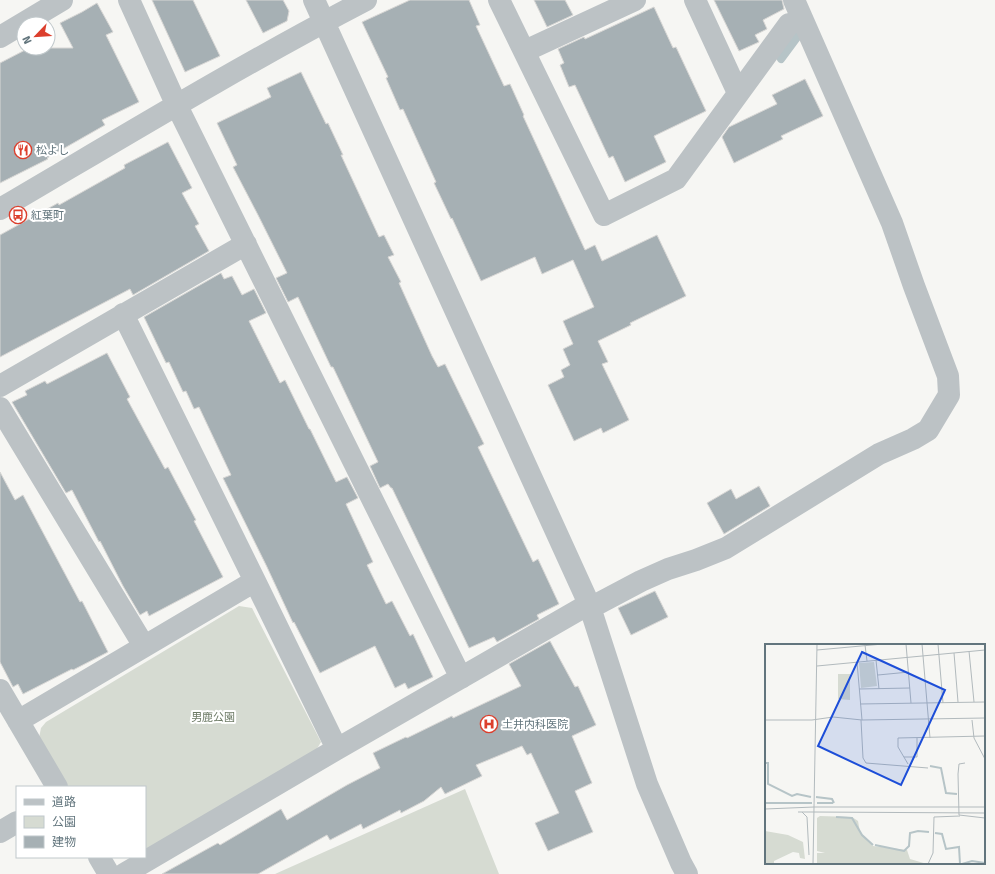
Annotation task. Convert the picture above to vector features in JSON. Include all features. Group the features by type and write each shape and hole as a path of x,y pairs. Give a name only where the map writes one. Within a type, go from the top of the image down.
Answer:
{"street":[{"path":"0,37 62,0"},
{"path":"129,0 177,106 461,678"},
{"path":"314,0 590,606 647,784 687,874"},
{"path":"0,209 324,22 366,0"},
{"path":"499,0 604,215 676,179 788,24"},
{"path":"525,51 635,0"},
{"path":"695,0 738,93"},
{"path":"124,874 337,749 590,606 668,569 726,548 879,454 913,439 928,430 949,395 948,376 892,223 794,0"},
{"path":"0,386 246,244"},
{"path":"123,314 337,749"},
{"path":"0,408 144,646"},
{"path":"18,721 255,581"},
{"path":"0,690 56,786"},
{"path":"0,832 16,823"},
{"path":"100,858 109,874"}],"green space":[{"name":"男鹿公園","path":"239,606 252,608 321,742 315,752 146,849 146,786 67,786 39,738 41,728 46,722"},
{"path":"465,789 499,874 275,874"}],"building":[{"path":"152,0 193,0 220,56 185,72"},
{"path":"246,0 283,0 289,11 287,21 263,33"},
{"path":"410,0 469,0 480,25 476,26 504,86 510,84 524,115 523,116 585,250 595,245 602,261 657,235 686,296 630,323 631,325 598,341 608,362 602,364 629,420 603,433 601,428 574,441 548,385 564,377 561,370 570,365 563,349 573,344 563,321 594,307 573,260 542,274 535,257 481,281 434,183 436,182 403,109 400,110 386,78 388,77 362,22"},
{"path":"534,0 565,0 573,15 547,27"},
{"path":"714,0 782,0 784,9 763,20 767,29 755,35 759,42 739,51"},
{"path":"97,3 113,32 106,35 139,102 102,120 105,125 47,158 48,159 0,183 0,63 16,55 16,56 56,56 56,48 73,48 60,23"},
{"path":"654,7 673,48 676,47 706,111 654,136 666,162 625,182 613,156 609,158 575,85 569,87 560,65 564,63 558,49 584,37 585,39"},
{"path":"301,72 326,124 328,123 343,155 341,155 379,237 384,235 394,255 388,257 401,282 399,283 432,356 438,367 445,364 484,444 478,447 533,562 538,559 559,604 537,615 539,619 497,642 494,637 469,648 392,488 388,484 380,488 370,466 378,462 333,367 331,367 298,297 288,302 276,278 287,273 233,167 237,165 217,123 271,97 267,88"},
{"path":"805,79 823,116 781,136 783,139 734,163 722,137 729,127 777,104 772,95"},
{"path":"168,142 192,188 182,193 199,224 195,226 209,251 133,295 130,289 0,357 0,235 58,203 59,205 125,168 124,165"},
{"path":"221,273 224,279 232,276 242,295 254,289 266,313 249,321 280,383 285,380 336,482 347,477 358,498 346,504 373,562 367,565 386,604 392,601 410,636 413,634 433,677 408,689 405,683 395,688 375,646 320,673 294,622 293,623 223,478 231,475 199,407 194,409 186,391 183,392 169,362 166,363 144,317"},
{"path":"107,353 130,397 127,399 165,469 168,467 196,520 194,521 223,577 149,616 147,611 140,615 72,490 66,493 12,402 27,395 25,391 45,381 47,384"},
{"path":"0,472 15,500 23,495 80,602 82,601 108,652 23,694 18,684 13,687 0,662"},
{"path":"759,486 770,506 724,534 707,503 731,489 736,499"},
{"path":"655,591 668,617 631,635 618,608"},
{"path":"550,641 575,687 578,686 596,725 572,736 592,783 575,791 593,832 548,851 535,823 559,813 531,753 527,755 522,746 476,765 482,776 445,794 441,787 424,801 401,813 400,810 363,829 361,824 330,840 327,835 258,874 162,874 218,843 220,845 281,809 287,820 347,785 380,768 373,753 521,686 509,664"}],"waterway":[{"path":"781,59 801,32 799,28"}],"place":[{"name":"松よし","path":"23,150"},
{"name":"紅葉町","path":"18,215"},
{"name":"土井内科医院","path":"489,724"}]}
